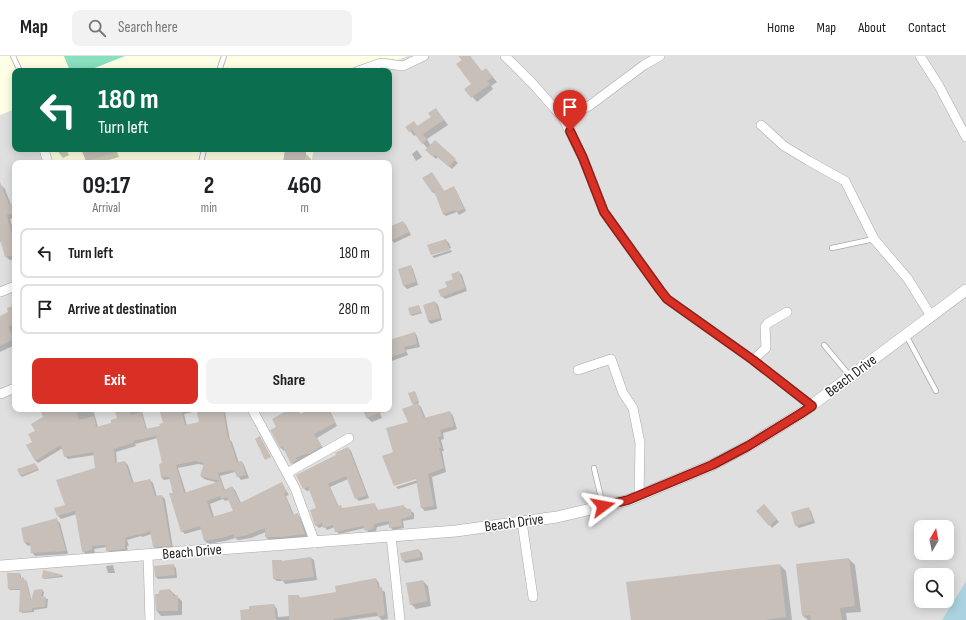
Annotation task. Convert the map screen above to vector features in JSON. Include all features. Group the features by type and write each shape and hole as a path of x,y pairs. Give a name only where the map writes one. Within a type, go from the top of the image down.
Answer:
{"street":[{"path":"367,68 381,63 403,66 424,56"},
{"path":"505,56 533,84 563,118 583,158 604,212 667,299 753,360 812,406"},
{"path":"563,118 589,106 644,65 660,56"},
{"path":"920,56 939,86 966,137"},
{"path":"761,125 784,146 845,181 874,239 908,279 931,316"},
{"path":"0,292 12,287"},
{"name":"Beach Drive","path":"0,566 148,556 456,531 557,517 628,500 712,465 800,414 966,290"},
{"path":"753,360 766,348 765,332 768,323 787,312"},
{"path":"578,370 611,359 623,393 633,408 640,443 640,496"},
{"path":"0,394 12,389"},
{"path":"254,412 295,488 315,543"},
{"path":"287,473 349,438"},
{"path":"522,522 533,597"},
{"path":"390,536 400,620"},
{"path":"148,556 150,620"}],"lane":[{"path":"13,56 19,68"},
{"path":"220,68 224,56"},
{"path":"832,248 874,239"},
{"path":"906,334 936,391"},
{"path":"824,345 851,377"},
{"path":"594,468 603,506"}],"shaded area":[{"path":"0,56 966,56 966,582 954,601 954,568 914,568 914,608 950,608 942,620 0,620"},
{"path":"0,56 407,56 398,60 384,58 352,68 12,68 12,110 0,115"},
{"path":"47,152 313,152 312,160 49,160"}],"green space":[{"path":"64,56 125,56 95,68 69,68"}],"water":[{"path":"966,582 966,620 942,620 949,608 954,608 954,601"}],"building":[{"path":"458,56 470,56 482,71 486,68 493,77 487,81 490,84 471,98 464,89 471,84 456,64 462,60"},
{"path":"436,108 444,120 423,134 427,140 422,144 412,130 409,132 405,127 414,121 417,126 431,117 428,113"},
{"path":"435,140 456,159 449,167 435,155 433,157 425,150"},
{"path":"82,152 117,152 89,160 86,160"},
{"path":"285,152 306,152 305,160 283,160"},
{"path":"432,172 444,191 454,186 464,209 443,214 434,191 432,192 422,178"},
{"path":"0,182 9,204 12,204 12,214 7,215 12,234 12,256 5,257 0,239"},
{"path":"403,221 409,232 392,240 392,226"},
{"path":"446,239 450,250 431,255 427,245"},
{"path":"411,265 416,282 403,286 398,269"},
{"path":"459,271 465,288 441,297 438,290 447,287 445,282 453,279 451,274"},
{"path":"435,301 440,318 428,321 423,305"},
{"path":"419,305 421,312 410,315 408,308"},
{"path":"12,306 12,325 8,327 12,335 12,340 0,346 0,316 8,312 7,308"},
{"path":"415,332 417,344 404,347 406,352 392,357 392,339"},
{"path":"415,391 419,401 412,404 408,393"},
{"path":"418,403 424,418 450,411 454,426 440,430 442,436 438,437 441,448 439,448 444,468 428,474 434,506 421,508 416,479 394,486 382,456 393,452 386,428 408,422 402,409"},
{"path":"41,412 77,412 79,420 94,416 96,427 111,423 111,420 117,418 115,412 130,412 131,415 141,412 146,429 160,426 159,424 163,423 160,412 182,412 185,425 199,422 197,413 224,412 228,439 229,438 237,462 242,461 246,475 237,477 234,470 218,473 224,490 232,486 240,503 282,482 287,492 284,493 293,515 298,513 305,534 265,537 265,528 234,538 234,534 204,541 200,526 181,532 169,493 173,493 169,477 161,477 159,464 162,463 156,436 133,441 133,443 114,449 115,463 125,461 132,483 150,479 155,496 162,495 171,546 153,547 150,531 125,538 125,549 106,551 106,545 92,546 92,550 82,552 75,511 57,516 54,508 65,505 56,480 95,468 93,452 64,457 61,445 35,461 26,445 32,442 28,434 35,431 31,424 43,417","holes":["195,461 204,463 200,476 220,481 184,493 176,465","220,496 221,499 227,497 233,511 212,517 207,501"]},
{"path":"285,412 299,412 300,414 304,412 330,412 335,423 314,434 322,446 309,454 308,453 296,458 297,460 291,464 283,447 280,448 270,430 276,427 272,419"},
{"path":"364,412 383,412 366,418"},
{"path":"260,436 271,457 265,460 255,439"},
{"path":"348,447 367,495 355,499 346,476 328,484 338,506 341,505 342,508 375,503 377,510 404,505 405,509 411,509 412,516 401,519 402,526 389,528 389,521 374,524 373,529 365,531 363,526 335,532 333,525 323,528 322,523 315,526 310,510 316,508 308,487 303,489 296,475 336,455 335,453"},
{"path":"35,463 38,469 20,476 17,469"},
{"path":"764,504 777,519 769,526 756,511"},
{"path":"809,507 813,521 795,526 791,512"},
{"path":"57,518 66,551 31,553 30,542 24,543 21,528"},
{"path":"419,549 421,557 402,561 400,553"},
{"path":"311,557 314,577 281,581 281,579 273,579 272,560 282,561"},
{"path":"849,558 855,606 840,608 842,620 811,620 810,615 802,616 796,564"},
{"path":"174,564 175,575 155,577 154,566"},
{"path":"780,564 786,617 764,620 631,620 626,582"},
{"path":"43,570 63,575 42,578"},
{"path":"7,573 20,573 20,578 23,577 24,580 26,580 31,601 34,590 43,589 41,596 46,597 45,607 32,608 32,611 19,612 20,589 8,589"},
{"path":"376,578 378,588 382,587 385,615 378,617 377,612 333,619 334,620 289,620 288,595 299,595 299,598 336,592 335,586"},
{"path":"423,580 428,601 410,605 406,583"},
{"path":"170,589 170,592 173,592 173,596 178,595 178,611 156,611 155,594 158,594 160,590"},
{"path":"274,604 276,620 241,620 240,610 249,609 249,606"}],"route":[{"path":"570,131 583,158 604,212 667,299 753,360 812,406 748,446 712,465 628,500 603,506"}]}
